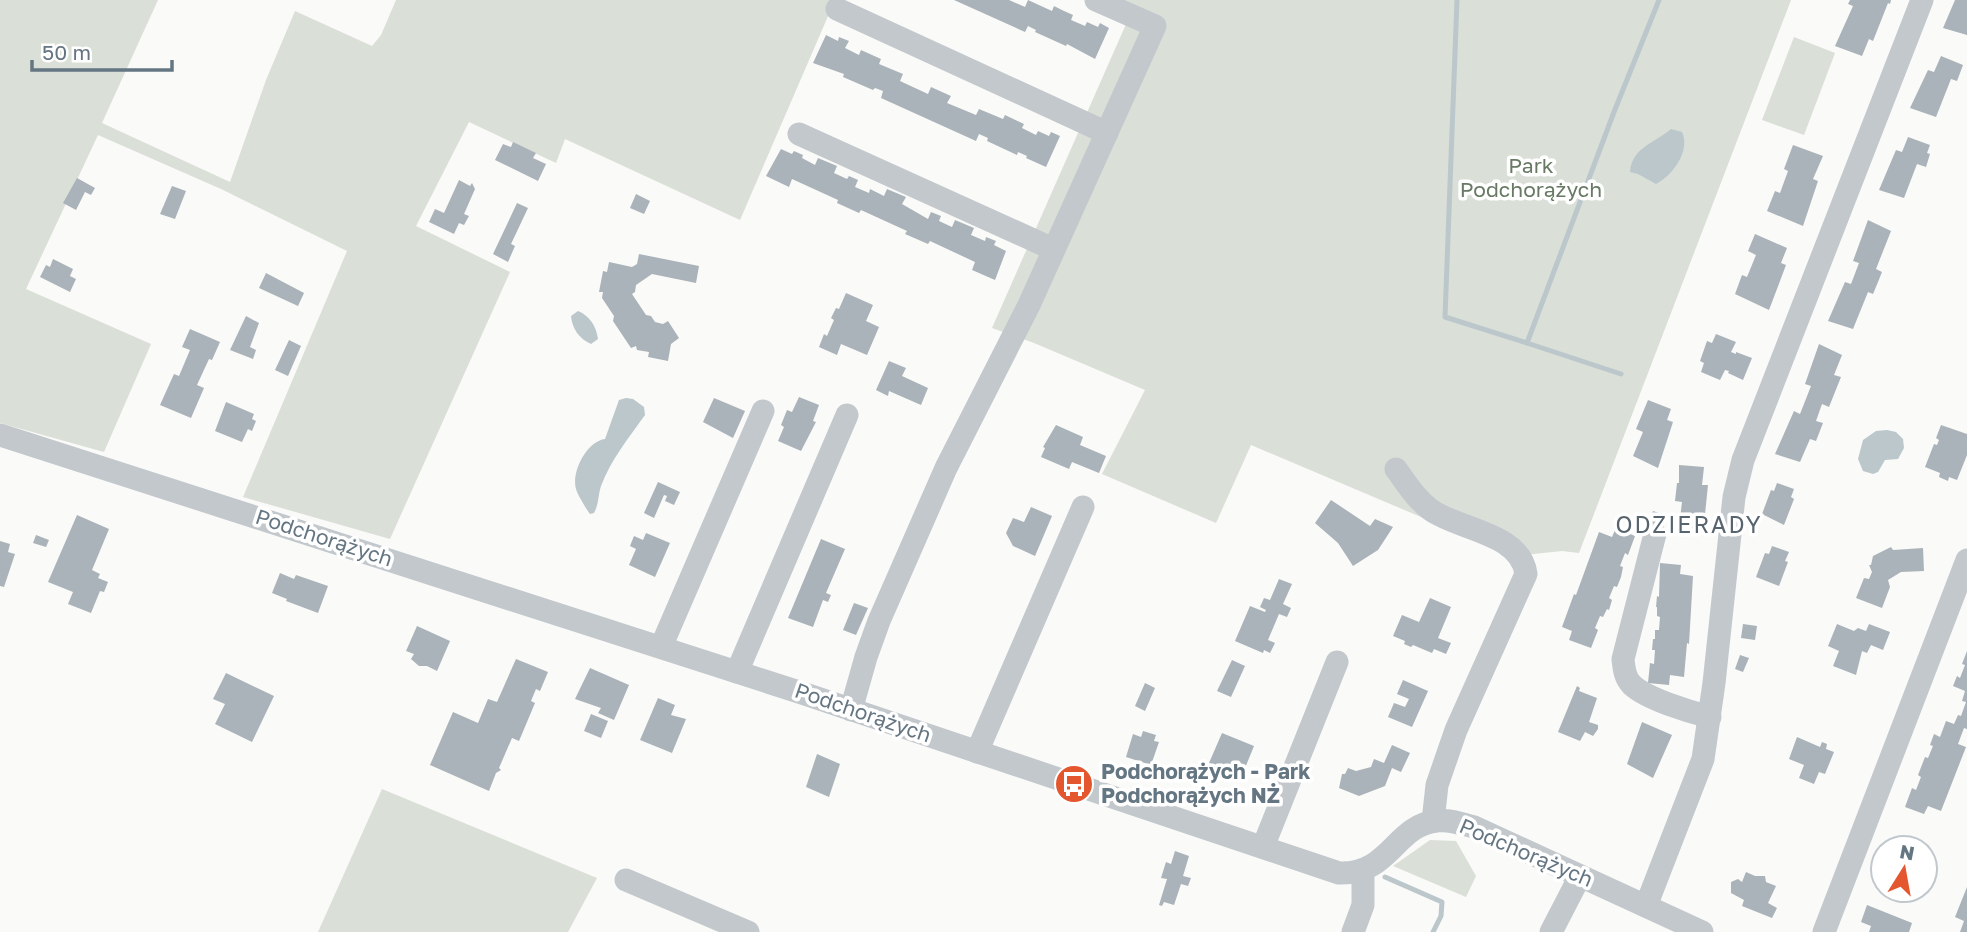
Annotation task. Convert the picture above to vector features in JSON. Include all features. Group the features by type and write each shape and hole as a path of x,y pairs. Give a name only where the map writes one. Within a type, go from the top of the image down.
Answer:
{"street":[{"path":"851,710 879,621 946,468 1029,305 1155,26 1096,0"},
{"path":"1646,906 1703,759 1734,498 1743,460 1922,0"},
{"path":"837,9 1107,133"},
{"path":"800,134 1053,249"},
{"path":"661,647 763,411"},
{"path":"737,671 848,415"},
{"name":"Podchorążych","path":"0,435 737,671 1339,873 1363,871 1382,858 1411,831 1433,821 1453,821 1474,827 1702,932"},
{"path":"1396,469 1417,498 1433,512 1512,548 1522,561 1526,574 1456,730 1437,785 1433,821"},
{"path":"977,751 1083,508"},
{"path":"1655,534 1623,659 1624,674 1633,686 1652,696 1710,717"},
{"path":"1824,932 1967,560"},
{"path":"1263,848 1337,662"},
{"path":"1353,932 1363,905 1363,871"},
{"path":"1551,932 1580,876"},
{"path":"626,880 748,932"}],"green space":[{"path":"0,0 158,0 102,123 230,182 266,80 295,11 372,46 381,35 396,0 835,0 740,220 565,139 556,163 469,122 416,226 510,272 390,539 243,497 347,251 221,189 98,135 26,289 151,344 104,452 0,423"},
{"name":"Park Podchorążych","path":"1123,0 1791,0 1579,553 1562,551 1513,556 1251,445 1216,523 1102,474 1145,390 992,328 1134,6"},
{"path":"1794,37 1835,53 1804,135 1762,120"},
{"path":"382,789 597,878 568,932 318,932"},
{"path":"1430,840 1456,841 1476,876 1466,897 1393,866"}],"shaded area":[{"path":"1671,129 1682,132 1684,139 1682,155 1674,169 1656,184 1630,172 1640,151"},
{"path":"578,311 592,322 596,330 598,339 591,344 577,333 573,325 571,316"},
{"path":"633,399 644,407 645,415 610,467 601,486 596,510 590,514 576,489 578,466 592,445 605,439 619,400"},
{"path":"1876,431 1896,432 1903,439 1904,448 1898,459 1885,460 1878,472 1873,474 1863,471 1858,459 1863,440"}],"building":[{"path":"954,0 1009,0 1025,7 1028,0 1052,11 1054,6 1073,15 1071,20 1085,26 1087,22 1098,27 1100,23 1109,28 1095,59 1067,44 1066,46 1035,32 1036,30 1028,26 1025,32"},
{"path":"1850,0 1891,0 1873,41 1869,39 1862,56 1835,46 1853,6 1848,4"},
{"path":"1955,0 1967,0 1967,35 1943,28"},
{"path":"826,35 838,41 839,37 849,41 845,48 859,55 861,50 881,59 879,64 903,74 900,81 928,94 931,87 951,96 947,103 976,115 979,109 1003,119 1005,115 1024,124 1022,128 1036,135 1038,131 1049,136 1051,132 1060,136 1046,167 1018,152 1017,155 987,141 988,138 979,134 976,141 881,98 883,91 875,88 873,90 843,77 844,74 813,63"},
{"path":"1941,56 1963,65 1957,81 1951,79 1936,117 1910,108 1928,70 1934,72"},
{"path":"1908,137 1930,145 1927,153 1930,154 1926,167 1917,164 1904,198 1879,190 1896,150 1902,152"},
{"path":"513,142 536,153 533,158 546,164 538,181 495,160 503,144 511,147"},
{"path":"1793,145 1823,156 1813,179 1818,181 1803,226 1767,211 1775,191 1780,193 1788,171 1784,169"},
{"path":"781,149 803,155 802,158 815,165 818,158 837,166 834,173 847,179 849,176 858,180 855,187 869,193 870,189 884,196 887,189 906,197 902,204 928,219 931,212 941,216 939,221 952,227 955,220 974,228 971,235 985,241 986,237 996,241 994,245 1006,251 995,280 972,270 975,262 930,241 928,244 905,234 907,231 861,210 859,213 792,179 789,187 766,176"},
{"path":"77,178 95,188 91,195 85,192 76,210 63,203"},
{"path":"459,180 470,186 472,183 475,189 464,214 469,216 464,225 459,223 454,234 429,222 435,209 444,213"},
{"path":"172,186 186,191 175,219 160,214"},
{"path":"636,194 650,201 644,214 630,208"},
{"path":"517,203 528,208 511,244 515,246 508,262 493,254"},
{"path":"1868,220 1891,231 1876,269 1882,272 1873,294 1868,292 1853,329 1828,321 1845,282 1851,284 1859,263 1853,261"},
{"path":"1755,234 1787,248 1781,263 1786,265 1769,310 1735,294 1742,275 1747,277 1756,255 1748,251"},
{"path":"639,254 699,266 696,283 652,274 636,285 632,294 646,315 651,316 655,322 663,324 668,321 679,338 671,344 668,361 648,357 649,352 637,350 636,346 631,348 613,321 614,316 602,298 603,292 599,292 603,271 607,272 609,262 632,267 637,264"},
{"path":"53,259 73,269 70,276 76,279 70,292 40,277 46,265 50,267"},
{"path":"266,273 304,293 298,306 259,288"},
{"path":"846,293 873,305 866,321 879,327 867,355 841,344 837,355 819,347 834,320 831,318 836,308 839,309"},
{"path":"246,316 259,323 250,347 256,350 253,359 230,350"},
{"path":"190,329 220,342 197,385 204,388 191,418 160,405 174,374 179,376 190,350 182,347"},
{"path":"1716,334 1736,342 1731,352 1752,358 1743,380 1725,370 1720,380 1701,372 1704,363 1700,361 1707,341 1712,343"},
{"path":"289,340 301,346 288,376 275,370"},
{"path":"1819,344 1842,355 1834,375 1841,377 1829,407 1822,404 1816,421 1823,423 1816,441 1810,439 1800,462 1775,454 1794,411 1800,414 1811,386 1805,384"},
{"path":"889,361 906,368 902,376 928,388 921,405 889,391 888,396 876,390"},
{"path":"799,397 819,405 813,421 816,422 801,451 778,441 787,410 792,412"},
{"path":"714,398 745,411 733,438 703,422"},
{"path":"1648,400 1671,409 1667,420 1673,422 1658,468 1633,456 1643,432 1636,429"},
{"path":"226,402 254,414 252,419 256,421 252,431 248,429 242,442 215,431"},
{"path":"1056,425 1083,437 1080,445 1106,456 1099,473 1072,462 1069,469 1041,457 1045,448 1043,447"},
{"path":"1941,425 1967,434 1967,455 1957,480 1949,477 1948,481 1939,477 1940,473 1925,467 1934,444 1937,445 1939,440 1936,438"},
{"path":"1679,465 1704,467 1702,485 1708,485 1705,532 1679,527 1682,502 1675,501"},
{"path":"658,482 680,492 674,505 665,501 667,496 664,495 654,518 644,513"},
{"path":"1777,483 1794,489 1791,497 1794,499 1784,525 1762,514 1771,490 1774,491"},
{"path":"1331,500 1370,526 1375,519 1393,527 1378,550 1353,566 1338,543 1315,523"},
{"path":"1031,507 1052,516 1035,556 1013,546 1006,533 1013,518 1024,522"},
{"path":"1653,511 1665,515 1661,528 1649,524"},
{"path":"77,515 109,529 92,570 100,574 98,578 108,582 104,592 100,591 91,613 68,604 73,592 48,582"},
{"path":"1616,528 1635,536 1628,555 1625,553 1620,566 1623,567 1621,577 1609,598 1612,600 1609,610 1607,609 1603,617 1600,616 1595,628 1598,630 1591,648 1569,640 1572,631 1562,627 1599,532 1612,537"},
{"path":"646,533 670,543 655,577 629,565 636,549 630,546 634,536 643,540"},
{"path":"36,535 49,540 46,547 33,543"},
{"path":"821,539 845,549 826,593 831,595 828,602 823,600 813,627 788,618"},
{"path":"0,541 10,544 8,552 15,554 4,587 0,586"},
{"path":"1772,546 1789,552 1779,586 1756,577 1765,553 1769,554"},
{"path":"1891,547 1893,550 1923,548 1924,571 1901,572 1888,580 1890,587 1882,608 1856,598 1864,578 1869,579 1872,572 1869,565 1873,556"},
{"path":"1660,563 1681,565 1680,574 1693,576 1684,677 1670,675 1669,685 1648,683 1650,663 1654,664 1653,639 1655,630 1659,630 1660,617 1657,616 1656,607"},
{"path":"280,573 294,579 296,575 328,586 318,613 272,593"},
{"path":"1279,579 1292,584 1283,604 1291,608 1287,617 1279,614 1268,640 1275,643 1270,653 1264,650 1263,653 1235,641 1250,606 1265,612 1266,610 1260,607 1264,598 1270,600"},
{"path":"1430,598 1451,607 1438,638 1451,643 1446,654 1434,649 1432,653 1413,645 1411,647 1393,636 1402,615 1419,622"},
{"path":"854,603 868,608 856,635 843,630"},
{"path":"1743,624 1757,626 1755,640 1741,638"},
{"path":"1837,624 1854,631 1858,628 1866,631 1869,624 1890,632 1883,650 1871,645 1867,653 1862,651 1856,675 1833,666 1839,651 1828,646"},
{"path":"417,626 450,641 437,671 427,666 419,666 411,659 414,654 406,651"},
{"path":"1967,651 1967,729 1964,728 1958,744 1966,747 1941,811 1928,806 1924,814 1905,807 1912,788 1916,790 1921,777 1918,775 1933,746 1930,745 1934,734 1940,737 1946,721 1954,724 1958,715 1961,716 1966,702 1962,701 1965,691 1953,686 1957,676 1960,678"},
{"path":"1740,655 1749,658 1743,672 1735,669"},
{"path":"516,659 548,672 540,691 536,689 531,701 535,703 519,741 512,738 499,768 501,770 496,773 489,791 430,765 453,712 478,723 488,699 497,702"},
{"path":"1232,660 1245,666 1231,697 1217,691"},
{"path":"590,668 629,685 614,720 598,713 601,708 575,699"},
{"path":"226,673 274,696 252,742 215,724 225,704 213,699"},
{"path":"1403,680 1428,691 1412,727 1388,717 1394,703 1405,707 1409,699 1397,694"},
{"path":"1145,683 1155,688 1145,711 1135,706"},
{"path":"1577,686 1579,691 1597,698 1589,722 1598,725 1598,729 1593,736 1585,732 1580,741 1558,732"},
{"path":"658,698 675,705 671,715 686,719 672,753 640,740"},
{"path":"591,714 608,721 601,738 584,731"},
{"path":"1642,722 1672,735 1653,778 1627,764"},
{"path":"1143,731 1156,735 1154,741 1159,742 1151,765 1126,757 1133,734 1141,737"},
{"path":"1222,733 1254,746 1243,773 1228,767 1227,771 1209,763"},
{"path":"1797,737 1820,747 1822,742 1827,744 1826,749 1834,752 1825,774 1819,772 1814,784 1799,778 1804,765 1789,759"},
{"path":"1392,745 1410,753 1401,772 1392,768 1385,786 1359,796 1339,788 1342,774 1345,774 1348,768 1356,771 1371,767 1374,759 1384,763"},
{"path":"817,754 840,764 829,797 806,787"},
{"path":"1175,851 1189,856 1183,876 1191,878 1188,886 1181,884 1174,905 1164,902 1162,906 1159,905 1167,879 1161,878 1166,862 1171,864"},
{"path":"1746,872 1765,876 1766,882 1776,886 1768,903 1777,908 1772,918 1742,906 1744,900 1731,893 1731,882 1738,879 1742,882"},
{"path":"1967,887 1967,932 1960,932 1964,921 1955,917"},
{"path":"1867,905 1912,923 1909,932 1869,932 1871,926 1861,922"}],"waterway":[{"path":"1457,0 1445,317 1527,343"},
{"path":"1621,374 1527,343 1659,0"},
{"path":"1385,877 1442,902 1441,916 1433,932"}],"place":[{"name":"Podchorążych - Park Podchorążych NŻ","path":"1074,784"}],"district":[{"name":"ODZIERADY","path":"1689,525"}]}
